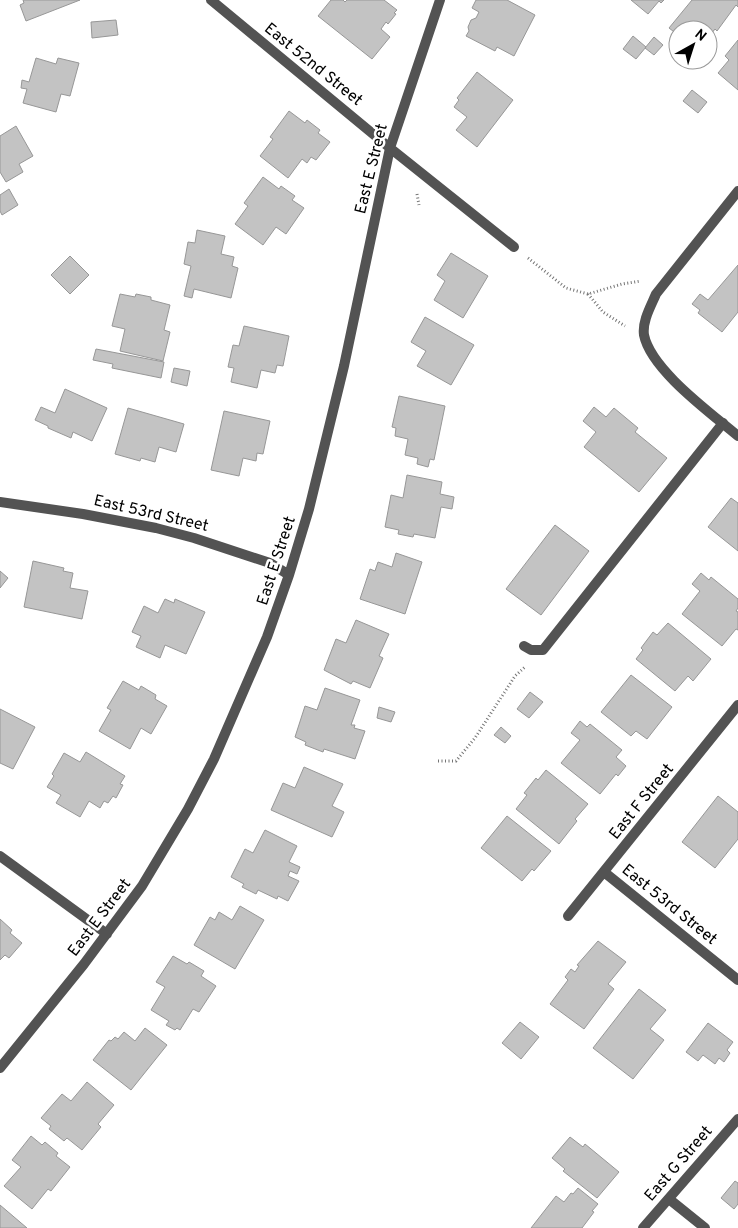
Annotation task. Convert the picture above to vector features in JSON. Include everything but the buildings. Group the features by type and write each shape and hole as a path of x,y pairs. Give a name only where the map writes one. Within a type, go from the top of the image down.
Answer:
{"street":[{"name":"East 52nd Street","path":"210,0 514,247"},
{"name":"East E Street","path":"0,1068 107,934 160,858 214,759 267,638 289,576 309,509 344,366 390,148 440,0"},
{"path":"738,191 656,294 648,312 644,334 650,350 679,387 738,436"},
{"path":"524,646 531,650 543,650 723,424"},
{"name":"East 53rd Street","path":"0,502 156,528 194,538 270,563 289,576"},
{"name":"East F Street","path":"568,916 738,706"},
{"path":"0,856 107,934"},
{"name":"East 53rd Street","path":"604,872 738,980"},
{"name":"East G Street","path":"643,1228 738,1119"},
{"path":"668,1199 705,1228"}],"path":[{"path":"514,247 566,288 588,294 622,284 643,281 662,286"},
{"path":"588,294 603,312 618,323 644,334"},
{"path":"438,761 456,762 475,738 515,676 543,650"}]}
